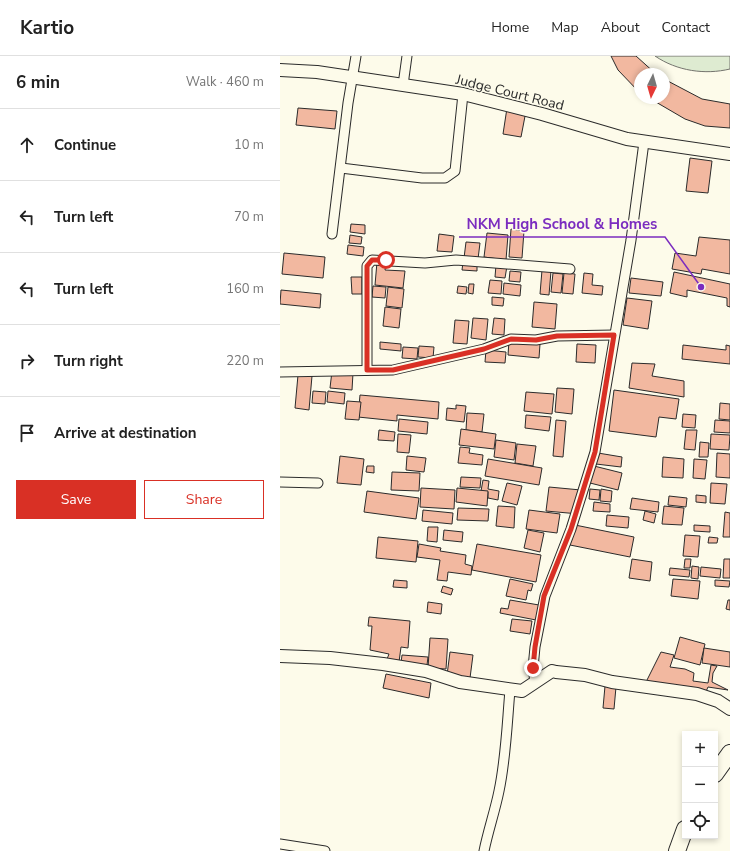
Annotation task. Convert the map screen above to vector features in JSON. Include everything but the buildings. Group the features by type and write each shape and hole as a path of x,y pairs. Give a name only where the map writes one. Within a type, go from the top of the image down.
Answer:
{"highway":[{"path":"718,770 729,757"},
{"path":"677,851 682,837"}],"street":[{"path":"332,234 356,56"},
{"path":"403,85 407,56"},
{"name":"Judge Court Road","path":"280,70 317,72 463,94 542,114 627,139 730,154"},
{"path":"341,168 422,178 445,178 455,171 463,94"},
{"path":"535,682 533,668 535,647 544,596 571,529 595,452 631,240 644,142"},
{"path":"367,370 366,279 367,266 372,260 425,263 456,260 570,269"},
{"path":"282,373 393,370 484,349 511,339 536,340 557,336 614,335"},
{"path":"280,482 318,483"},
{"path":"280,656 330,658 383,664 426,671 460,682 522,691 552,672 585,675 612,682 697,694 718,700 730,709"},
{"path":"484,851 489,825 499,792 504,758 510,690"},
{"path":"280,844 325,851"}],"green space":[{"path":"655,56 730,56 730,69 711,72 691,70 672,65"}],"place":[{"name":"NKM High School & Homes","path":"701,287"}],"route":[{"path":"386,260 372,260 368,262 367,266 367,370 393,370 484,349 499,345 511,339 536,340 557,336 614,335 595,452 571,529 544,596 533,668"}]}
